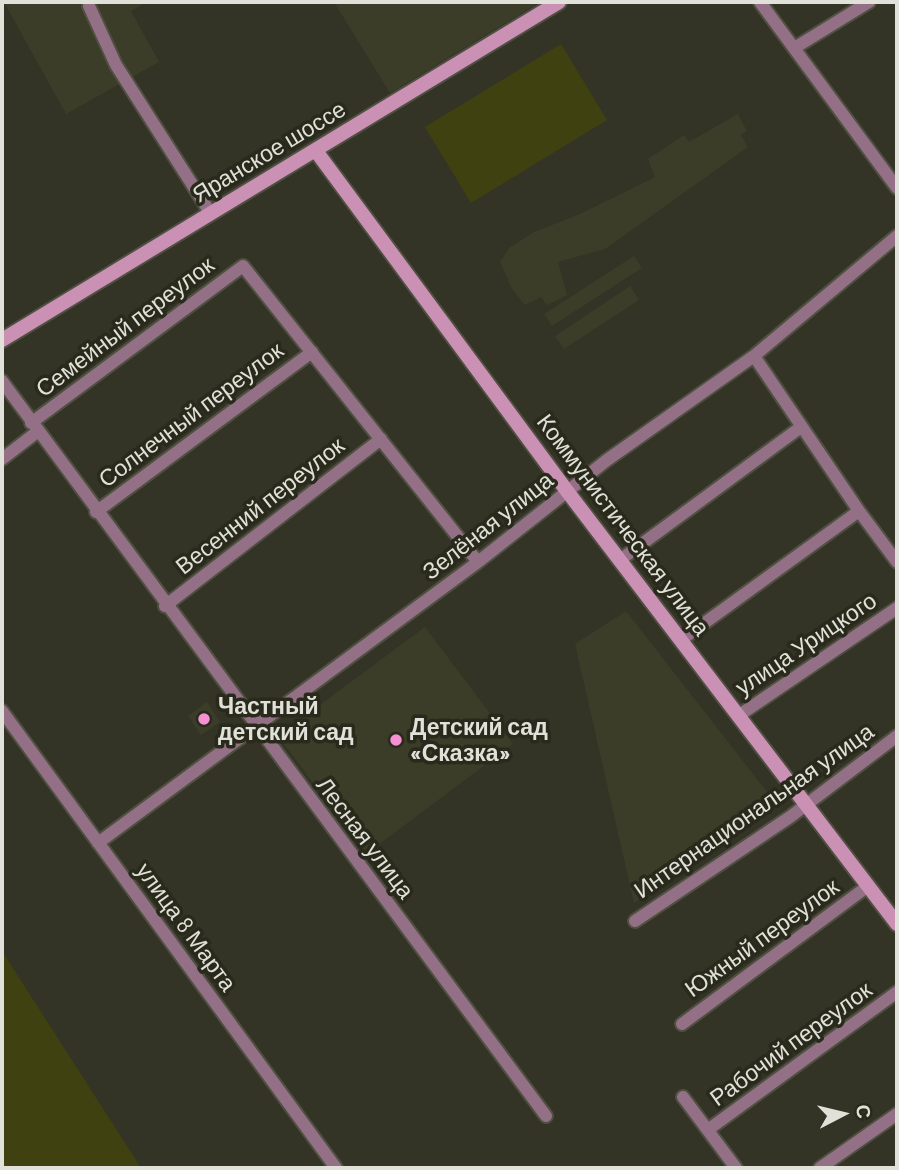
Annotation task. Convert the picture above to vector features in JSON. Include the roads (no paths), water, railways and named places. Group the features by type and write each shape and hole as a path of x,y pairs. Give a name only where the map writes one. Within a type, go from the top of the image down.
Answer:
{"street":[{"name":"Яранское шоссе","path":"2,340 559,2"},
{"path":"760,2 796,47 835,107 897,188"},
{"path":"796,47 869,2"},
{"path":"89,6 116,65 211,214"},
{"name":"Коммунистическая улица","path":"316,151 567,491 897,924"},
{"name":"Зелёная улица","path":"99,843 478,562 567,491 754,356 897,236"},
{"name":"Семейный переулок","path":"2,459 34,428 243,265 312,352"},
{"path":"312,352 478,562"},
{"name":"Солнечный переулок","path":"96,512 312,352"},
{"path":"754,356 859,511 897,562"},
{"name":"Лесная улица","path":"2,381 165,606 546,1116"},
{"path":"620,560 801,427"},
{"name":"Весенний переулок","path":"165,606 381,439"},
{"path":"681,640 859,511"},
{"name":"улица Урицкого","path":"738,716 897,608"},
{"name":"улица 8 Марта","path":"2,711 336,1168"},
{"name":"Интернациональная улица","path":"635,920 790,817 897,736"},
{"name":"Южный переулок","path":"682,1024 868,886"},
{"name":"Рабочий переулок","path":"709,1129 897,992"},
{"path":"683,1097 736,1168"},
{"path":"820,1168 897,1114"}],"place":[{"name":"Частный детский сад","path":"204,719"},
{"name":"Детский сад «Сказка»","path":"396,740"}]}
